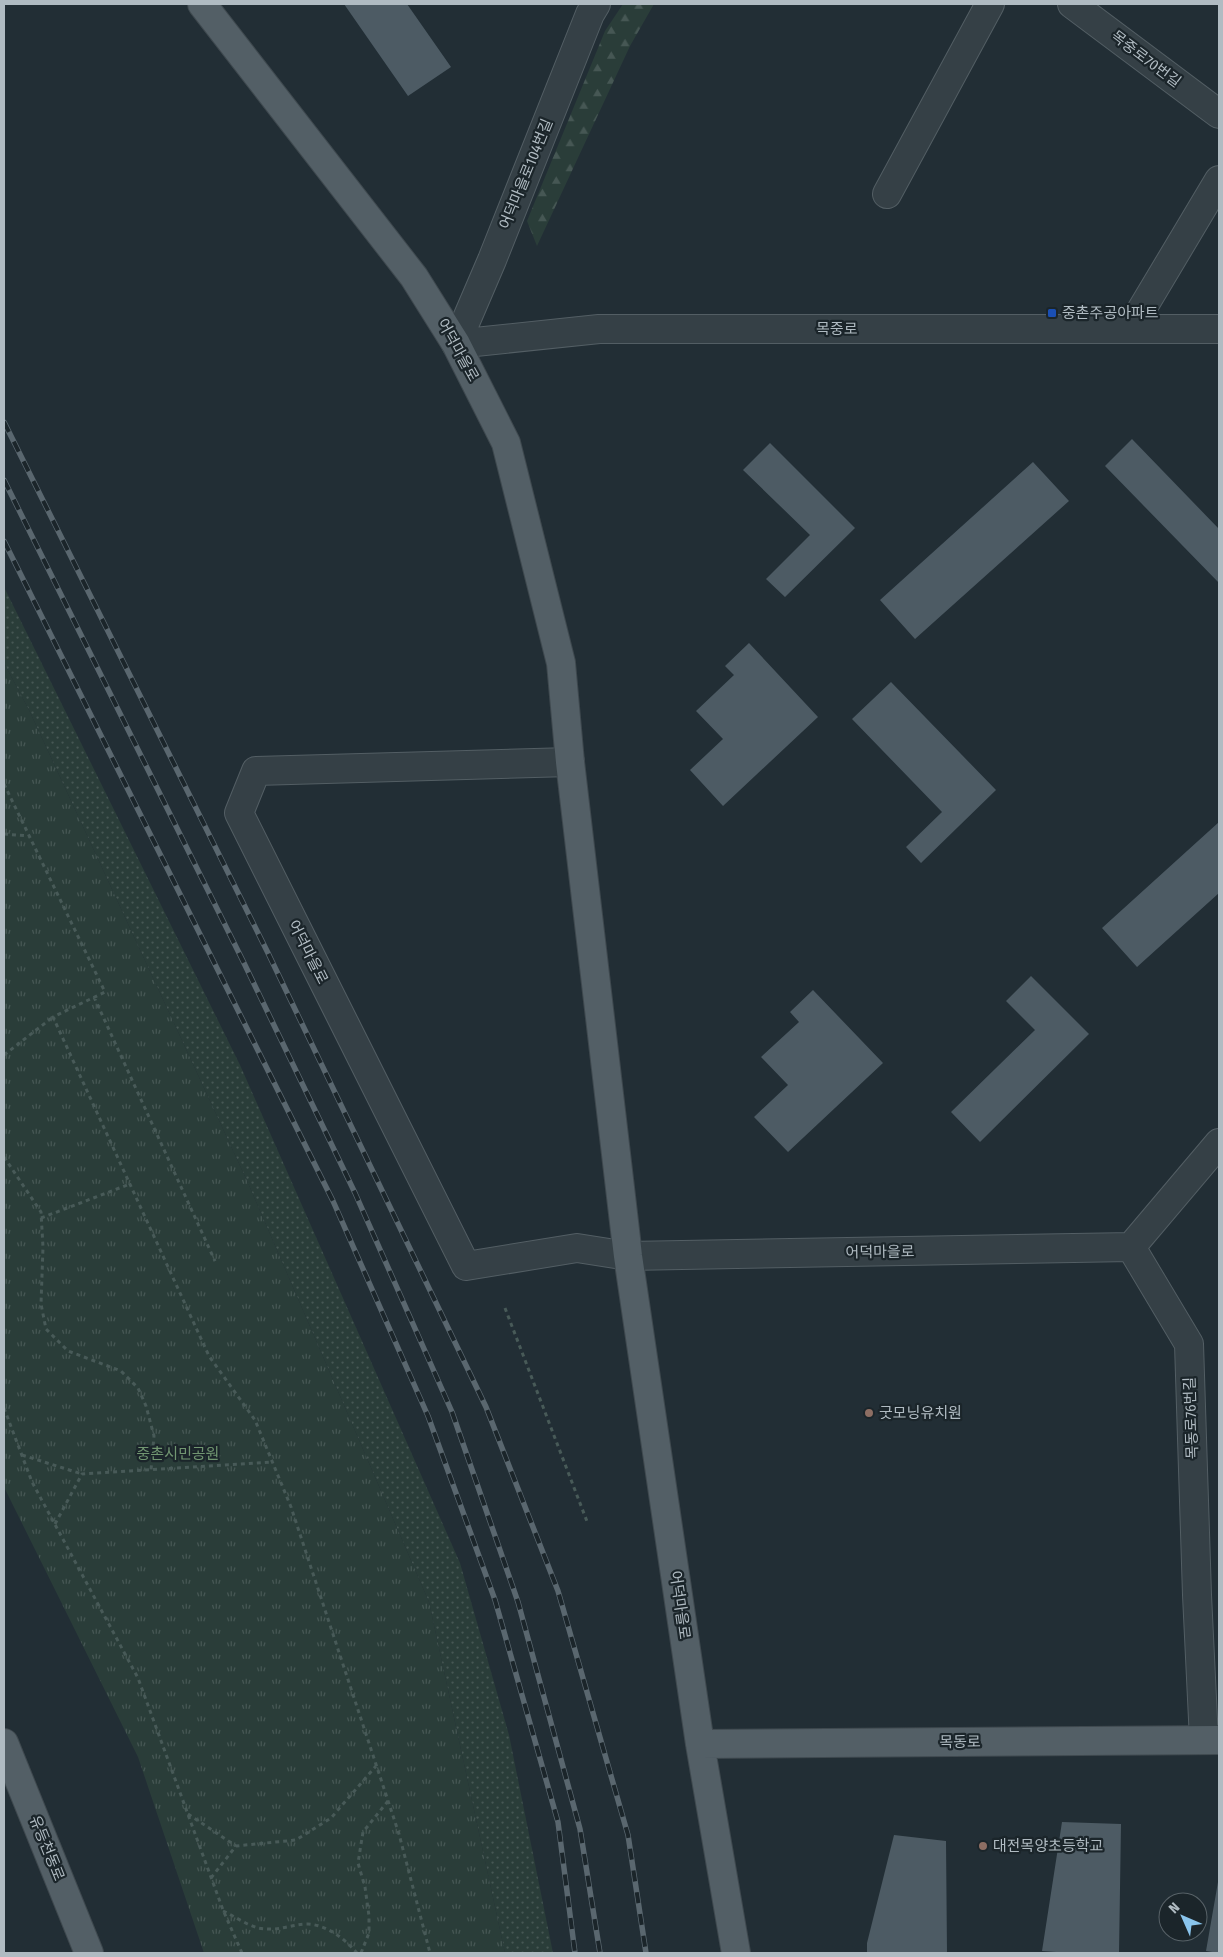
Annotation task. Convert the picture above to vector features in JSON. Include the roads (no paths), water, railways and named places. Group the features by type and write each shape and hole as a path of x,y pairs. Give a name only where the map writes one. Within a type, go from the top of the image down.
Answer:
{"main road":[{"name":"어덕마을로","path":"202,4 414,277 456,344 506,443 562,662 570,762 628,1256 700,1744 736,1953"},
{"name":"목동로","path":"700,1744 1212,1740"},
{"name":"유등천동로","path":"4,1743 89,1953"}],"street":[{"name":"어덕마을로104번길","path":"456,344 492,260 590,14 596,4"},
{"path":"887,194 990,4"},
{"name":"목중로70번길","path":"1072,4 1219,114"},
{"path":"1130,329 1219,180"},
{"name":"목중로","path":"456,344 599,329 1219,329"},
{"name":"어덕마을로","path":"570,762 256,771 239,813 466,1266 577,1248 628,1256 1131,1247"},
{"path":"1131,1247 1219,1143"},
{"name":"목동로76번길","path":"1131,1247 1189,1344 1208,1595 1212,1740"}],"railway":[{"path":"4,422 268,953 486,1407 558,1591 628,1835 646,1953"},
{"path":"4,480 243,961 355,1193 452,1412 518,1602 580,1829 600,1953"},
{"path":"4,541 333,1201 428,1416 495,1600 558,1822 575,1953"}],"place":[{"name":"중촌주공아파트","path":"1052,313"},
{"name":"굿모닝유치원","path":"869,1413"},
{"name":"대전목양초등학교","path":"983,1846"}],"park label":[{"name":"중촌시민공원","path":"178,1454"}]}
